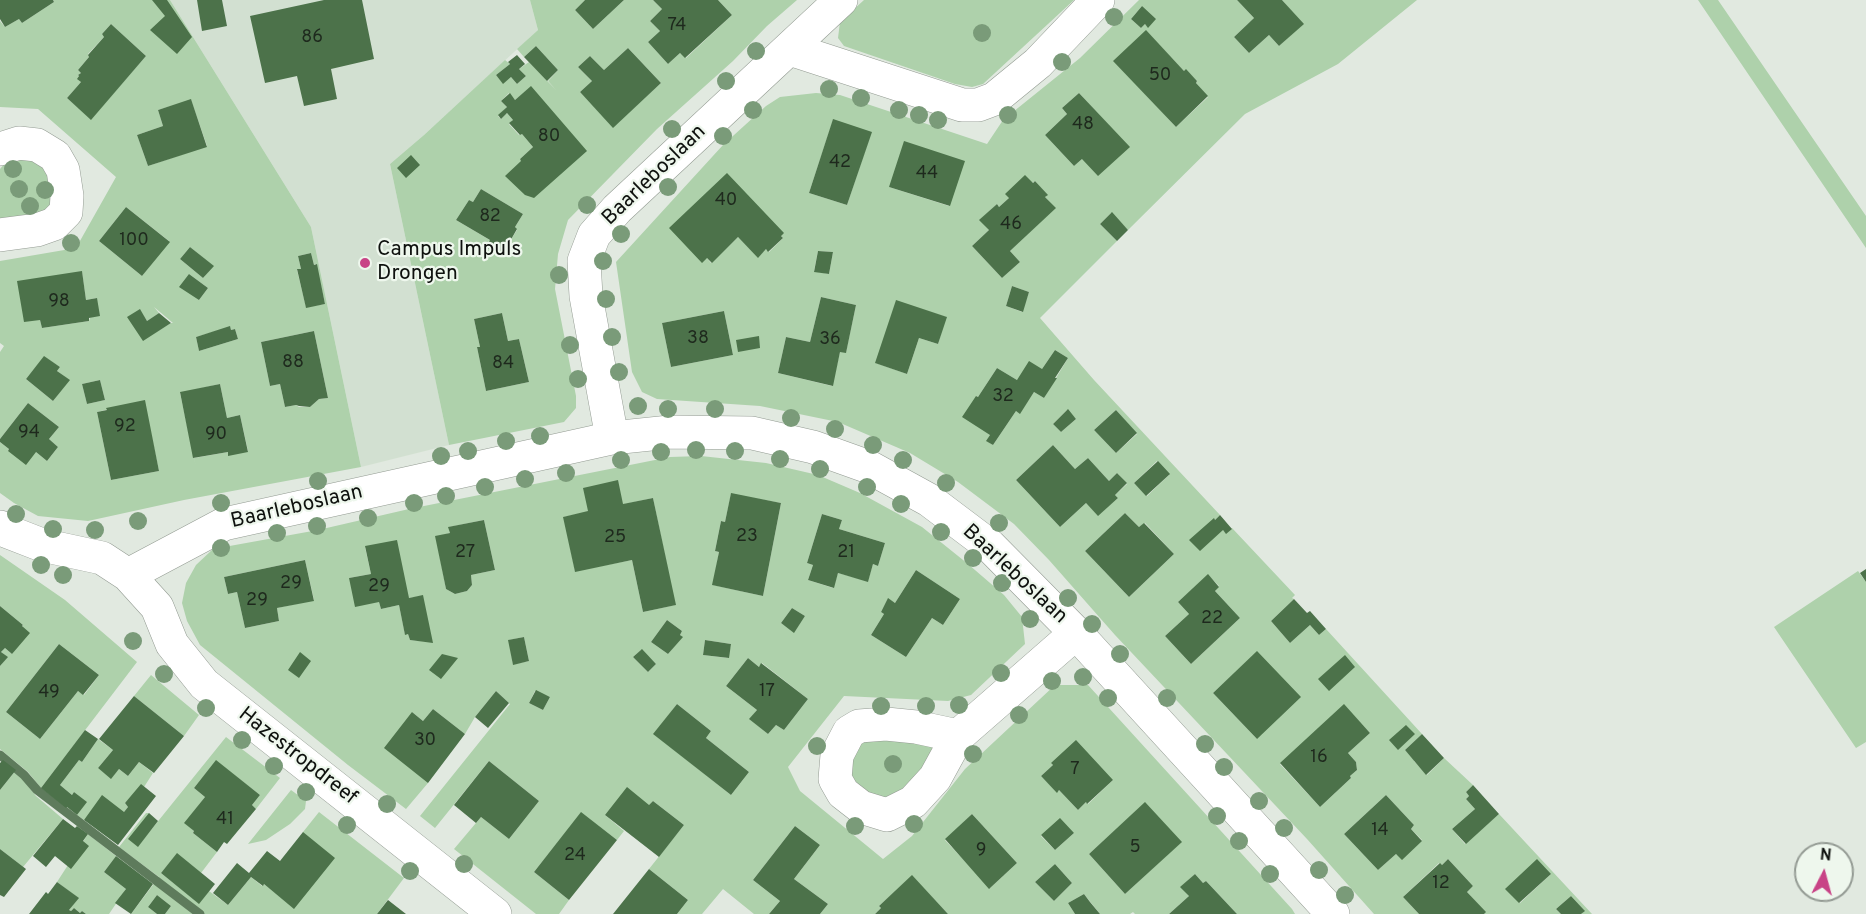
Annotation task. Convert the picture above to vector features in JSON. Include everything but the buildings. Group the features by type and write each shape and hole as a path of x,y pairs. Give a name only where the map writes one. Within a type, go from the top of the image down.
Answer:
{"street":[{"name":"Baarleboslaan","path":"612,438 586,296 584,261 594,235 617,209 842,0"},
{"path":"790,49 962,105 978,105 994,99 1038,63 1098,0"},
{"path":"0,149 19,143 37,145 56,156 63,170 67,196 66,212 54,224 38,230 0,235"},
{"name":"Baarleboslaan","path":"128,575 224,524 612,438 669,432 752,433 813,447 869,467 929,500 990,546 1076,633 1333,914"},
{"path":"0,527 42,545 102,558 128,575"},
{"name":"Hazestropdreef","path":"128,575 157,607 172,644 204,684 495,914"},
{"name":"Baarleboslaan","path":"958,736 1076,633"}],"shaded area":[{"name":"Campus Impuls Drongen","path":"170,0 530,0 538,30 390,164 449,445 361,467 311,227"}],"green space":[{"path":"53,0 170,0 311,227 361,467 184,500 88,521 38,516 0,493 0,442 9,449 8,451 36,452 47,461 58,447 49,439 59,427 28,403 0,439 0,352 4,346 0,343 0,261 76,248 116,177 38,109 0,107 0,21 5,27 19,19 22,23 54,2","holes":["111,24 146,56 91,119 67,98 81,82 78,75 81,73 78,70 89,57 88,54 104,37 102,34","191,100 207,146 148,166 137,135 163,126 158,110","126,207 169,241 142,276 99,241","190,247 213,266 203,278 180,259","311,253 314,265 316,264 325,304 306,307 297,270 301,269 298,256","82,272 86,300 97,298 89,321 42,328 40,320","189,274 208,288 199,300","154,307 173,323 143,340 140,310 147,321 159,313","230,327 231,330 235,329 238,339 199,351 196,337","314,331 328,398 319,399 310,407 296,405 285,407 280,384 270,386 261,342","44,357 60,367 57,371 69,380 53,401 26,379","100,380 105,400 87,404 82,384","220,384 227,418 240,415 248,451 194,458 180,393","144,401 159,471 111,480 97,412"]},
{"path":"530,0 585,0 575,10 593,29 624,0 653,0 662,9 650,21 660,31 648,42 668,64 680,53 686,58 732,15 718,0 797,0 657,129 568,220 558,254 555,289 576,396 576,408 564,422 449,445 390,164 505,60 510,64 496,75 503,83 511,77 517,84 526,76 519,69 529,62 556,90 548,81 558,70 536,46 524,57 517,49 538,30","holes":["628,48 661,83 613,127 580,92 592,81 578,67 590,56 604,70","531,87 545,187 520,159 533,147 509,124 513,120 507,113 501,119 498,116 507,107 501,101 509,93 515,100","481,189 523,214 515,227 517,230 505,249 456,220 469,200 473,202","502,313 508,341 519,339 529,382 486,391 474,319"]},
{"path":"864,0 1074,0 983,84 972,87 955,84 844,46 838,38 840,22"},
{"path":"1139,0 1237,0 1254,18 1234,37 1249,53 1269,35 1279,46 1303,24 1282,0 1417,0 1338,64 1245,114 1128,230 1111,213 1100,224 1117,241 1040,318 1094,380 1220,515 1215,520 1213,519 1223,530 1226,533 1232,528 1295,595 1292,598 1294,599 1271,621 1290,643 1310,625 1319,635 1326,629 1422,734 1405,750 1427,775 1444,758 1473,785 1466,792 1469,796 1466,799 1475,809 1452,829 1465,844 1499,814 1592,914 1581,914 1584,910 1571,896 1556,909 1561,914 1484,914 1485,912 1467,892 1473,886 1448,859 1442,865 1439,863 1403,897 1419,914 1374,914 1307,839 1115,635 1049,560 1014,524 958,482 910,453 838,422 760,406 657,399 642,392 632,372 616,262 723,145 766,106 780,97 816,93 840,95 987,144 1003,120 1080,58","holes":["1142,6 1148,27 1145,24 1141,28 1131,19","1146,31 1184,71 1186,70 1197,81 1196,83 1208,97 1176,127 1114,61","1079,93 1129,147 1082,159 1074,166 1045,135 1067,114 1062,108","833,120 871,133 847,205 809,193","964,161 949,206 889,187","727,174 783,238 769,252 766,249 758,257 738,237 711,263 707,258","1035,181 1055,208 1010,251 1020,262 1002,278 972,246 989,230 980,220 997,204 999,207","818,251 833,252 829,274 814,271","1012,286 1029,292 1022,312 1006,306","821,297 856,305 846,352 840,352 832,386 778,373 786,337 810,342","896,301 946,317 938,344 919,338 907,374 876,363","724,311 733,355 671,367 662,323","1055,350 1068,358 1044,398 1034,392 1020,413 1016,411 993,445 987,441 990,435 976,396 978,397 997,368 1017,380 1042,369","1067,410 1076,419 1061,432 1053,424","1116,410 1137,434 1116,453 1094,430","1053,445 1075,469 1088,458 1109,481 1117,473 1127,484 1115,495 1118,498 1098,515 1086,503 1060,527 1016,480","1157,461 1169,475 1147,496 1134,483","1125,513 1139,527 1145,523 1174,554 1129,597 1085,551","1208,575 1219,586 1215,591 1240,618 1191,664 1165,636 1189,614 1178,602","1257,652 1257,739 1213,693","1344,705 1370,733 1348,753 1356,762 1357,770 1350,776 1351,778 1320,807 1280,764","1386,795 1414,825 1411,829 1422,840 1402,859 1396,854 1378,870 1344,834","1551,874 1520,903 1506,889"]},
{"path":"1698,0 1718,0 1866,216 1866,248"},
{"path":"28,155 53,172 50,209 38,216 0,222 0,169 6,162"},
{"path":"701,456 766,463 818,475 860,493 922,527 1004,595 1022,617 1025,644 971,695 948,701 844,696 788,767 800,791 883,859 912,836 965,769 1055,685 1088,685 1295,914 1237,914 1206,881 1203,883 1195,874 1181,887 1189,896 1169,914 1135,914 1133,912 1130,914 1100,914 1084,894 1068,903 1075,914 948,914 912,876 879,906 881,908 875,914 820,914 828,904 794,879 820,845 795,826 753,880 780,901 769,914 754,914 723,889 702,914 677,914 688,900 649,869 684,825 653,801 649,805 605,815 624,831 617,840 581,813 534,872 569,900 559,914 536,914 454,849 481,817 509,839 539,801 489,761 435,828 420,816 510,704 496,691 475,717 465,734 433,709 423,721 412,712 428,783 406,809 200,645 187,621 182,603 186,583 196,565 213,549 318,530 409,509 670,457","holes":["731,494 781,503 763,596 713,585 719,552 715,551 721,521 725,522","653,498 675,605 643,612 632,560 575,571 564,517","822,514 842,520 839,529 885,543 878,566 873,564 868,581 838,573 833,588 808,580 813,565 807,563","484,520 495,570 471,575 472,585 467,591 455,594 446,589 436,537 450,533 449,527","365,547 409,598 422,596 432,642 410,640 408,634 405,634 399,605 381,609 379,602 349,578 371,574","305,560 314,600 277,608 279,621 245,628 237,592 228,594 224,577","916,570 960,599 943,625 932,618 906,657 871,635 884,614 881,612 888,599 895,603","792,608 805,616 794,632 781,623","667,620 682,631 680,635 682,637 668,654 651,642","524,637 529,661 513,664 509,640","705,640 731,644 728,658 703,655","641,650 656,664 648,672 633,657","748,658 759,667 762,663 808,699 784,730 776,725 768,734 750,719 757,710 726,686","535,691 550,697 543,710 529,703","677,704 711,731 706,738 749,772 731,795 654,734","1051,763 1113,780 1088,804 1086,802 1078,810 1059,790 1057,792 1041,776 1053,765","1145,803 1181,842 1125,894 1089,854","972,814 1017,863 990,888 945,840","1074,833 1055,850 1041,835","1055,864 1072,883 1054,901 1035,882"]},
{"path":"0,555 65,600 137,662 41,788 28,772 0,749 0,666 7,657 1,652 5,648 12,654 23,625 0,606","holes":["59,644 99,675 84,695 78,691 40,739 6,712"]},
{"path":"1858,571 1866,582 1866,742 1856,748 1774,627"},
{"path":"151,675 199,715 184,736 134,696"},
{"path":"226,737 280,778 256,809 252,805 260,795 216,761 194,788 205,797 185,823 194,831 193,833 217,852 201,873 177,854 161,873 199,903 209,891 228,905 251,877 262,886 264,884 294,908 303,832 319,812 404,878 377,914 165,914 171,906 157,895 148,907 157,914 131,914 159,877 119,847 146,813 149,813 138,846"},
{"path":"869,737 938,740 917,777 895,795 885,799 873,798 850,780 855,748"},
{"path":"98,739 113,750 98,768 111,778 119,769 128,776 139,762 153,773 144,787 125,803 128,807 124,812 84,820 77,815 86,802 74,792 72,795 60,785 79,760 82,762"},
{"path":"16,770 36,796 63,819 23,867 0,849 0,790"},
{"path":"291,790 306,801 305,809 290,824 266,840 248,844"},
{"path":"88,834 116,856 104,872 126,889 109,914 86,914 82,911 80,913 74,908 69,910 78,898 57,882"}],"waterway":[{"path":"0,755 24,775 37,790 200,914"}],"place":[{"name":"Campus Impuls Drongen","path":"365,263"}]}
